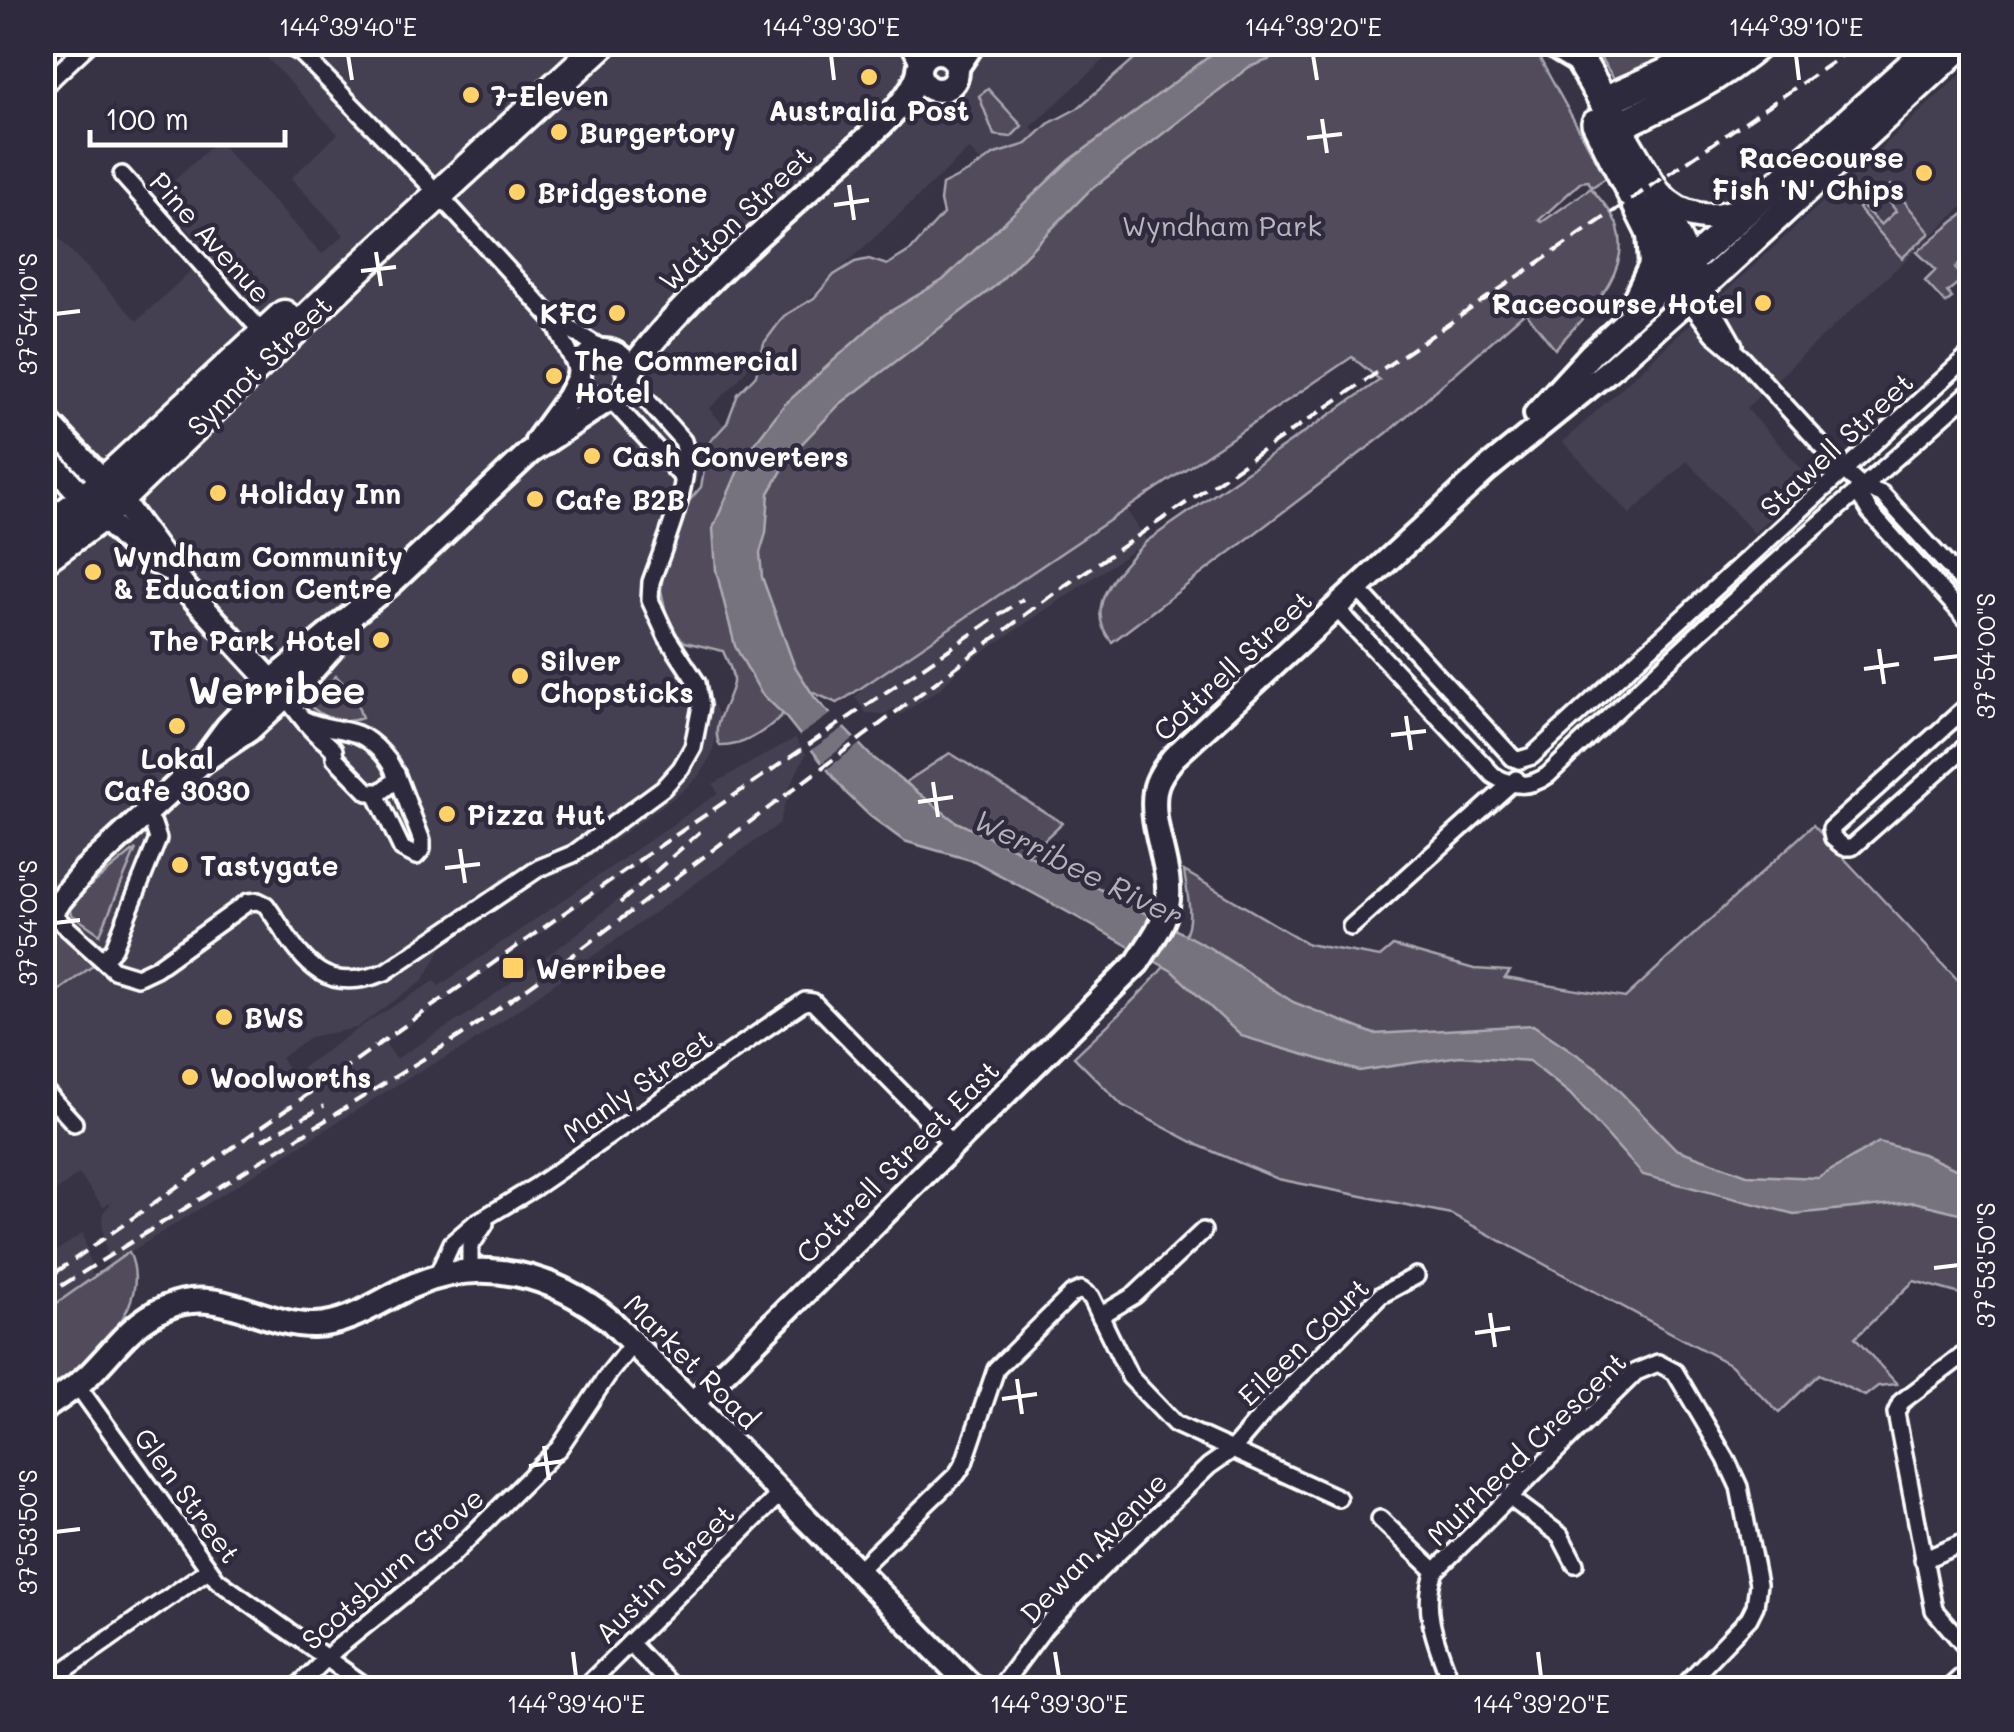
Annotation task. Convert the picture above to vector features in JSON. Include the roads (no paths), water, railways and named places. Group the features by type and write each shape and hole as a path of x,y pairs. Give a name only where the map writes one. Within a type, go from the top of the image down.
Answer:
{"highway":[{"name":"Synnot Street","path":"547,84 582,42"},
{"name":"Synnot Street","path":"47,554 272,337 547,84 604,42"},
{"path":"1606,117 1736,42"},
{"path":"1606,117 1687,94 1732,67 1761,42"},
{"path":"1558,45 1562,68 1606,117"}],"main road":[{"name":"Cottrell Street","path":"1694,293 1940,52 1966,42"},
{"name":"Cottrell Street","path":"1679,270 1904,70 1934,60 1940,52"},
{"path":"1606,117 1656,190 1676,208 1698,217 1730,214 1757,201"},
{"path":"1606,117 1649,230 1694,293"},
{"path":"1656,190 1679,270"}],"street":[{"path":"42,88 91,42"},
{"path":"279,42 316,67 552,318 624,360 629,376 683,441 684,478 651,582 650,600 666,636 696,684 700,727 694,747 664,788 573,854 539,868 385,972 362,981 323,975 306,961 266,905 258,901 248,902 148,973 126,975 45,910 202,762 228,727 278,690 530,452 623,392 629,376"},
{"path":"908,42 938,56"},
{"name":"Watton Street","path":"629,376 670,320 885,120 938,56 974,42"},
{"name":"Watton Street","path":"885,120 951,85 938,56"},
{"name":"Pine Avenue","path":"122,175 272,337"},
{"path":"1618,328 1649,272 1653,255 1649,230"},
{"name":"Cottrell Street","path":"1140,959 1163,920 1168,896 1155,791 1174,757 1486,469 1618,328 1679,270"},
{"path":"1694,293 1714,334 1741,357 1843,469 1862,486 1882,494 1972,592"},
{"name":"Cottrell Street","path":"1486,469 1608,371 1694,293"},
{"path":"552,318 584,392 608,400 684,478"},
{"name":"Watton Street","path":"608,351 670,320"},
{"path":"530,452 568,398 584,360 608,351"},
{"name":"Stawell Street","path":"1351,927 1511,784 1520,771 1519,760 1532,756 1972,353"},
{"name":"Stawell Street","path":"1511,784 1534,784 1548,775 1749,587 1972,390"},
{"path":"42,416 103,499 334,750"},
{"path":"42,452 103,499"},
{"path":"1862,486 1862,499 1870,512 1972,625"},
{"path":"1735,572 1749,587"},
{"path":"1358,588 1513,758 1519,760"},
{"path":"1336,609 1493,775 1511,784"},
{"path":"1673,629 1686,645"},
{"path":"1972,702 1831,829 1833,838 1844,847 1852,846 1972,741"},
{"path":"303,719 326,729 352,733 365,738 396,773 422,841 416,856 402,849 376,794 362,788 335,758 339,740 352,733"},
{"path":"376,794 395,781 396,773"},
{"path":"103,960 114,948 158,839 144,814"},
{"name":"Cottrell Street East","path":"693,1403 955,1147 1140,959"},
{"name":"Manly Street","path":"437,1276 452,1243 474,1224 800,1002 813,1002 955,1147"},
{"path":"42,1088 74,1123"},
{"name":"Manly Street","path":"470,1270 467,1257 474,1236 502,1208"},
{"path":"1100,1316 1135,1295 1203,1231"},
{"name":"Market Road","path":"42,1410 94,1371 122,1336 168,1306 218,1301 310,1326 351,1317 437,1276 470,1270 501,1270 552,1284 600,1311 634,1343 975,1690"},
{"name":"Eileen Court","path":"1232,1450 1267,1409 1381,1295 1416,1276"},
{"path":"857,1571 961,1469 990,1379 1002,1361 1072,1294 1083,1290 1130,1377 1169,1419 1187,1432 1338,1498"},
{"name":"Scotsburn Grove","path":"294,1690 326,1658 435,1570 559,1448 606,1376 634,1343"},
{"path":"1962,1356 1890,1411 1934,1610 1972,1654"},
{"name":"Muirhead Crescent","path":"1454,1690 1430,1622 1428,1603 1435,1571 1636,1372 1658,1363 1675,1372 1739,1486 1762,1608 1680,1690"},
{"name":"Glen Street","path":"77,1385 217,1580 371,1690"},
{"name":"Dewan Avenue","path":"998,1690 1046,1627 1085,1586 1209,1466 1232,1450"},
{"name":"Austin Street","path":"582,1690 781,1493"},
{"path":"1509,1497 1560,1535 1575,1564"},
{"path":"1380,1520 1435,1571"},
{"path":"1924,1560 1972,1539"},
{"path":"42,1686 208,1570"},
{"path":"630,1643 676,1690"},
{"path":"1947,1690 1972,1667"}],"railway":[{"path":"42,1298 460,1036 1057,591 1862,42"},
{"path":"55,1273 642,858 1023,599"},
{"path":"620,903 702,830"},
{"path":"262,1140 324,1106"}],"place":[{"name":"Australia Post","path":"869,77"},
{"name":"7-Eleven","path":"471,95"},
{"name":"Burgertory","path":"559,132"},
{"name":"Racecourse Fish 'N' Chips","path":"1924,173"},
{"name":"Bridgestone","path":"517,192"},
{"name":"Racecourse Hotel","path":"1763,303"},
{"name":"KFC","path":"617,313"},
{"name":"The Commercial Hotel","path":"554,376"},
{"name":"Cash Converters","path":"592,456"},
{"name":"Holiday Inn","path":"218,493"},
{"name":"Cafe B2B","path":"535,499"},
{"name":"Wyndham Community & Education Centre","path":"93,572"},
{"name":"The Park Hotel","path":"381,640"},
{"name":"Silver Chopsticks","path":"520,676"},
{"name":"Lokal Cafe 3030","path":"177,726"},
{"name":"Pizza Hut","path":"447,814"},
{"name":"Tastygate","path":"180,865"},
{"name":"Werribee","path":"513,968"},
{"name":"BWS","path":"224,1017"},
{"name":"Woolworths","path":"190,1077"}],"district":[{"name":"Werribee","path":"277,689"}],"park label":[{"name":"Wyndham Park","path":"1222,225"}],"water label":[{"name":"Werribee River","path":"1079,867"}]}
